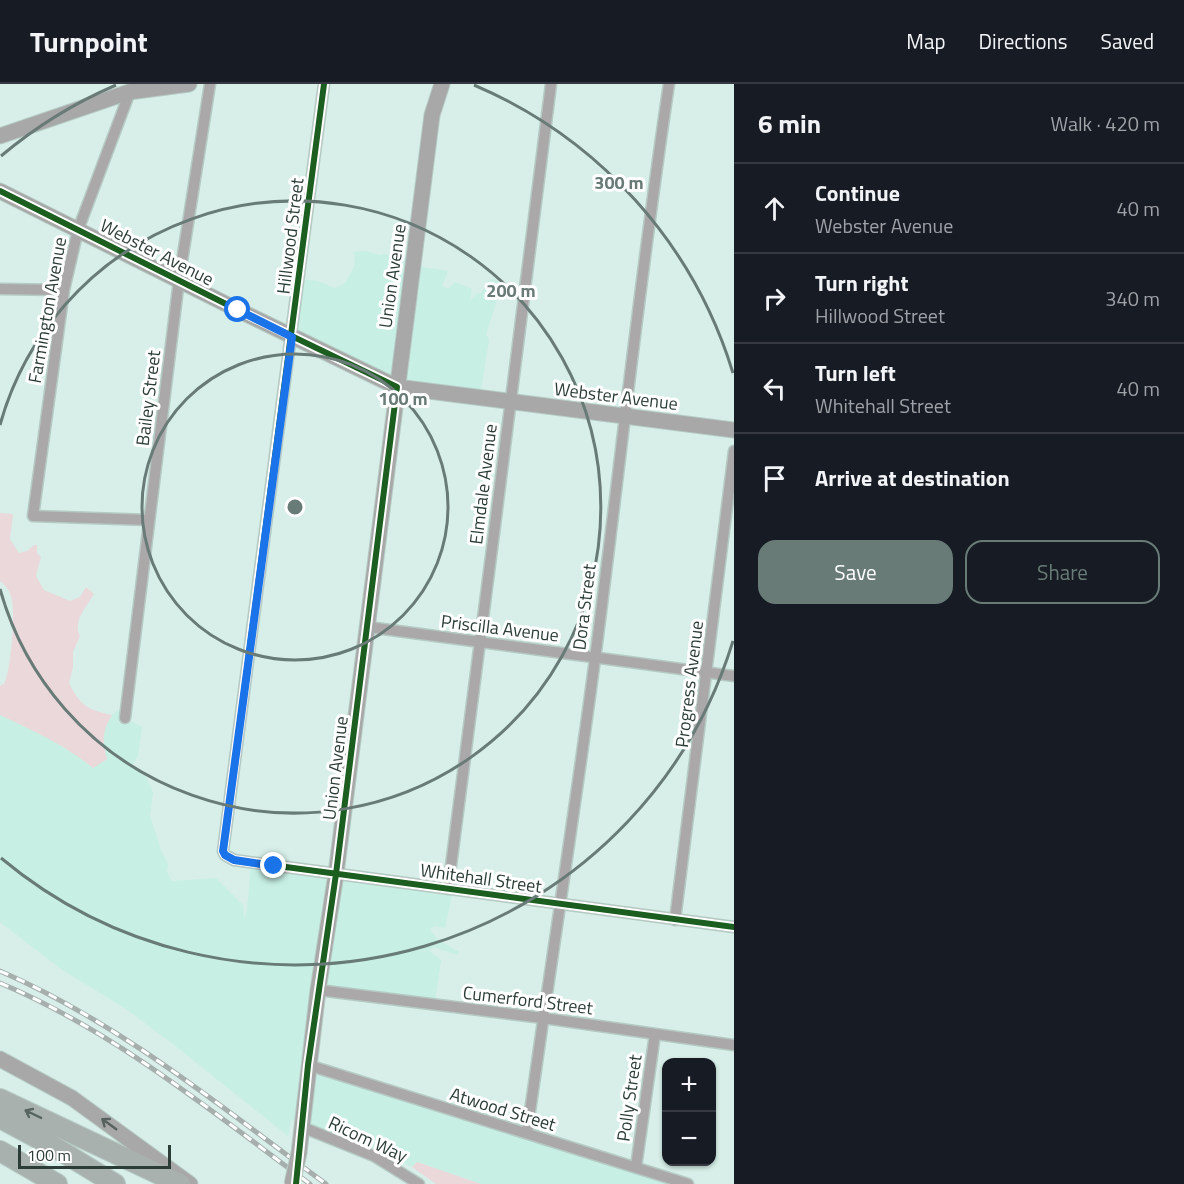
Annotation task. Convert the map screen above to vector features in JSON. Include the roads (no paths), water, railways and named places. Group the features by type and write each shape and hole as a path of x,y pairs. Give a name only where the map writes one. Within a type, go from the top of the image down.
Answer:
{"highway":[{"path":"0,1099 180,1184"},
{"path":"0,1118 56,1148 115,1184"},
{"path":"0,1151 57,1184"},
{"path":"0,1160 34,1184"}],"main road":[{"path":"0,136 132,88 189,84"},
{"name":"Union Avenue","path":"294,1184 368,627 432,115 442,84"},
{"name":"Webster Avenue","path":"0,191 397,387 734,430"},
{"path":"0,1059 72,1098 190,1184"}],"street":[{"name":"Bailey Street","path":"125,718 179,280 210,84"},
{"name":"Hillwood Street","path":"225,855 223,851 324,84"},
{"name":"Elmdale Avenue","path":"448,889 482,642 509,402 551,84"},
{"name":"Dora Street","path":"526,1134 562,904 669,84"},
{"name":"Farmington Avenue","path":"132,88 78,230 64,290 33,516 149,520"},
{"path":"0,289 64,290"},
{"name":"Progress Avenue","path":"675,920 734,452"},
{"name":"Priscilla Avenue","path":"368,627 734,676"},
{"name":"Whitehall Street","path":"225,855 234,860 734,927"},
{"name":"Cumerford Street","path":"318,990 734,1045"},
{"name":"Polly Street","path":"636,1167 655,1034"},
{"name":"Atwood Street","path":"308,1065 688,1184"},
{"name":"Ricom Way","path":"302,1128 374,1156 419,1184"}],"railway":[{"path":"0,971 87,1015 128,1041 208,1096 326,1184"},
{"path":"0,983 42,1002 122,1048 310,1184"}]}
